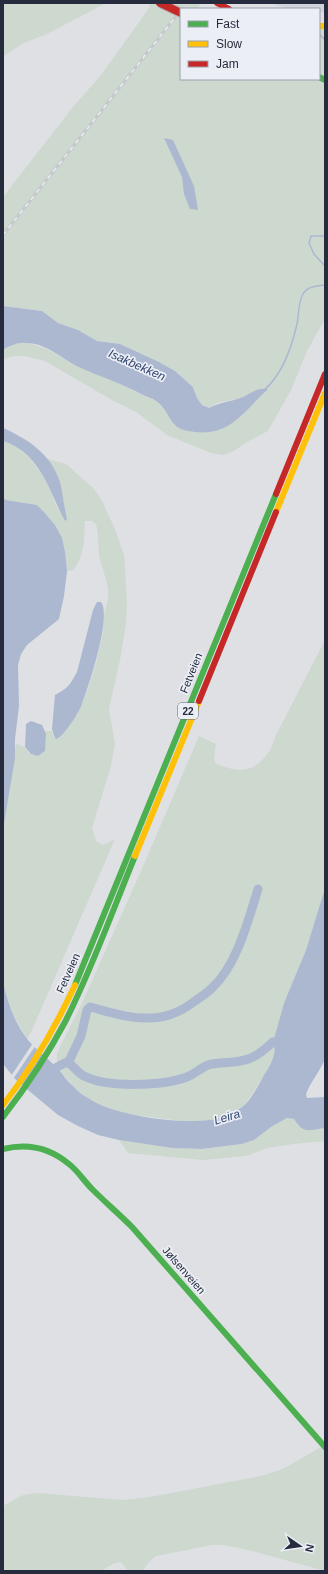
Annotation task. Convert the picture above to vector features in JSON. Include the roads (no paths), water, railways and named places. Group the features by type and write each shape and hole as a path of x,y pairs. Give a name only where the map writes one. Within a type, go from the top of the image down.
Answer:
{"main road":[{"path":"160,3 180,13"},
{"path":"217,3 227,8"},
{"name":"Fetveien","path":"47,1048 83,966 325,374"},
{"name":"Fetveien","path":"47,1048 74,1004 90,969 325,393"},
{"name":"22","path":"3,1117 47,1048"},
{"name":"22","path":"3,1105 16,1095"},
{"name":"Jølsenveien","path":"3,1149 24,1146 37,1148 57,1155 69,1165 132,1227 325,1447"}],"water":[{"path":"164,138 173,140 194,186 198,210 190,209 184,194 182,177"},
{"path":"3,306 42,311 58,323 78,330 97,341 120,344 159,362 175,371 193,387 197,398 202,405 209,408 217,404 240,398 257,390 264,388 268,389 244,413 228,426 208,432 184,430 175,425 163,407 154,400 74,365 48,349 34,344 20,343 3,350"},
{"path":"3,428 30,443 51,463 60,482 67,519 65,521 48,485 35,464 26,454 3,441"},
{"path":"3,498 6,500 37,505 44,512 55,525 62,538 67,571 59,619 27,645 21,654 18,665 19,706 15,739 15,758 3,830"},
{"path":"97,602 101,602 104,610 104,621 94,668 75,718 57,739 55,738 52,729 55,695 68,686 77,672 93,610"},
{"path":"31,721 42,725 46,734 45,751 38,756 31,754 25,747 26,724"},
{"name":"Leira","path":"325,888 325,1059 306,1094 307,1098 325,1097 325,1128 307,1130 301,1127 294,1119 287,1118 271,1127 254,1140 242,1144 201,1149 172,1148 119,1140 98,1135 58,1115 16,1080 3,1064 3,982 12,1012 23,1034 31,1044 58,1069 75,1089 88,1098 114,1110 164,1120 209,1120 234,1112 245,1105 251,1097 273,1059 275,1050 273,1042 284,1003 306,950"}],"waterway":[{"name":"Isakbekken","path":"320,35 325,40"},
{"name":"Isakbekken","path":"325,236 311,236 309,243 314,254 325,266"},
{"name":"Isakbekken","path":"264,390 276,376 289,351 297,324 301,297 305,291 310,288 325,285"},
{"path":"48,1075 57,1067 69,1061 81,1036 87,1010 90,1007 127,1016 156,1018 180,1011 210,990 221,978 235,955 246,928 258,889"},
{"path":"68,1062 82,1075 94,1080 120,1084 150,1084 187,1077 208,1065 243,1061 255,1056 273,1042"}],"railway":[{"path":"3,235 180,11"}]}
